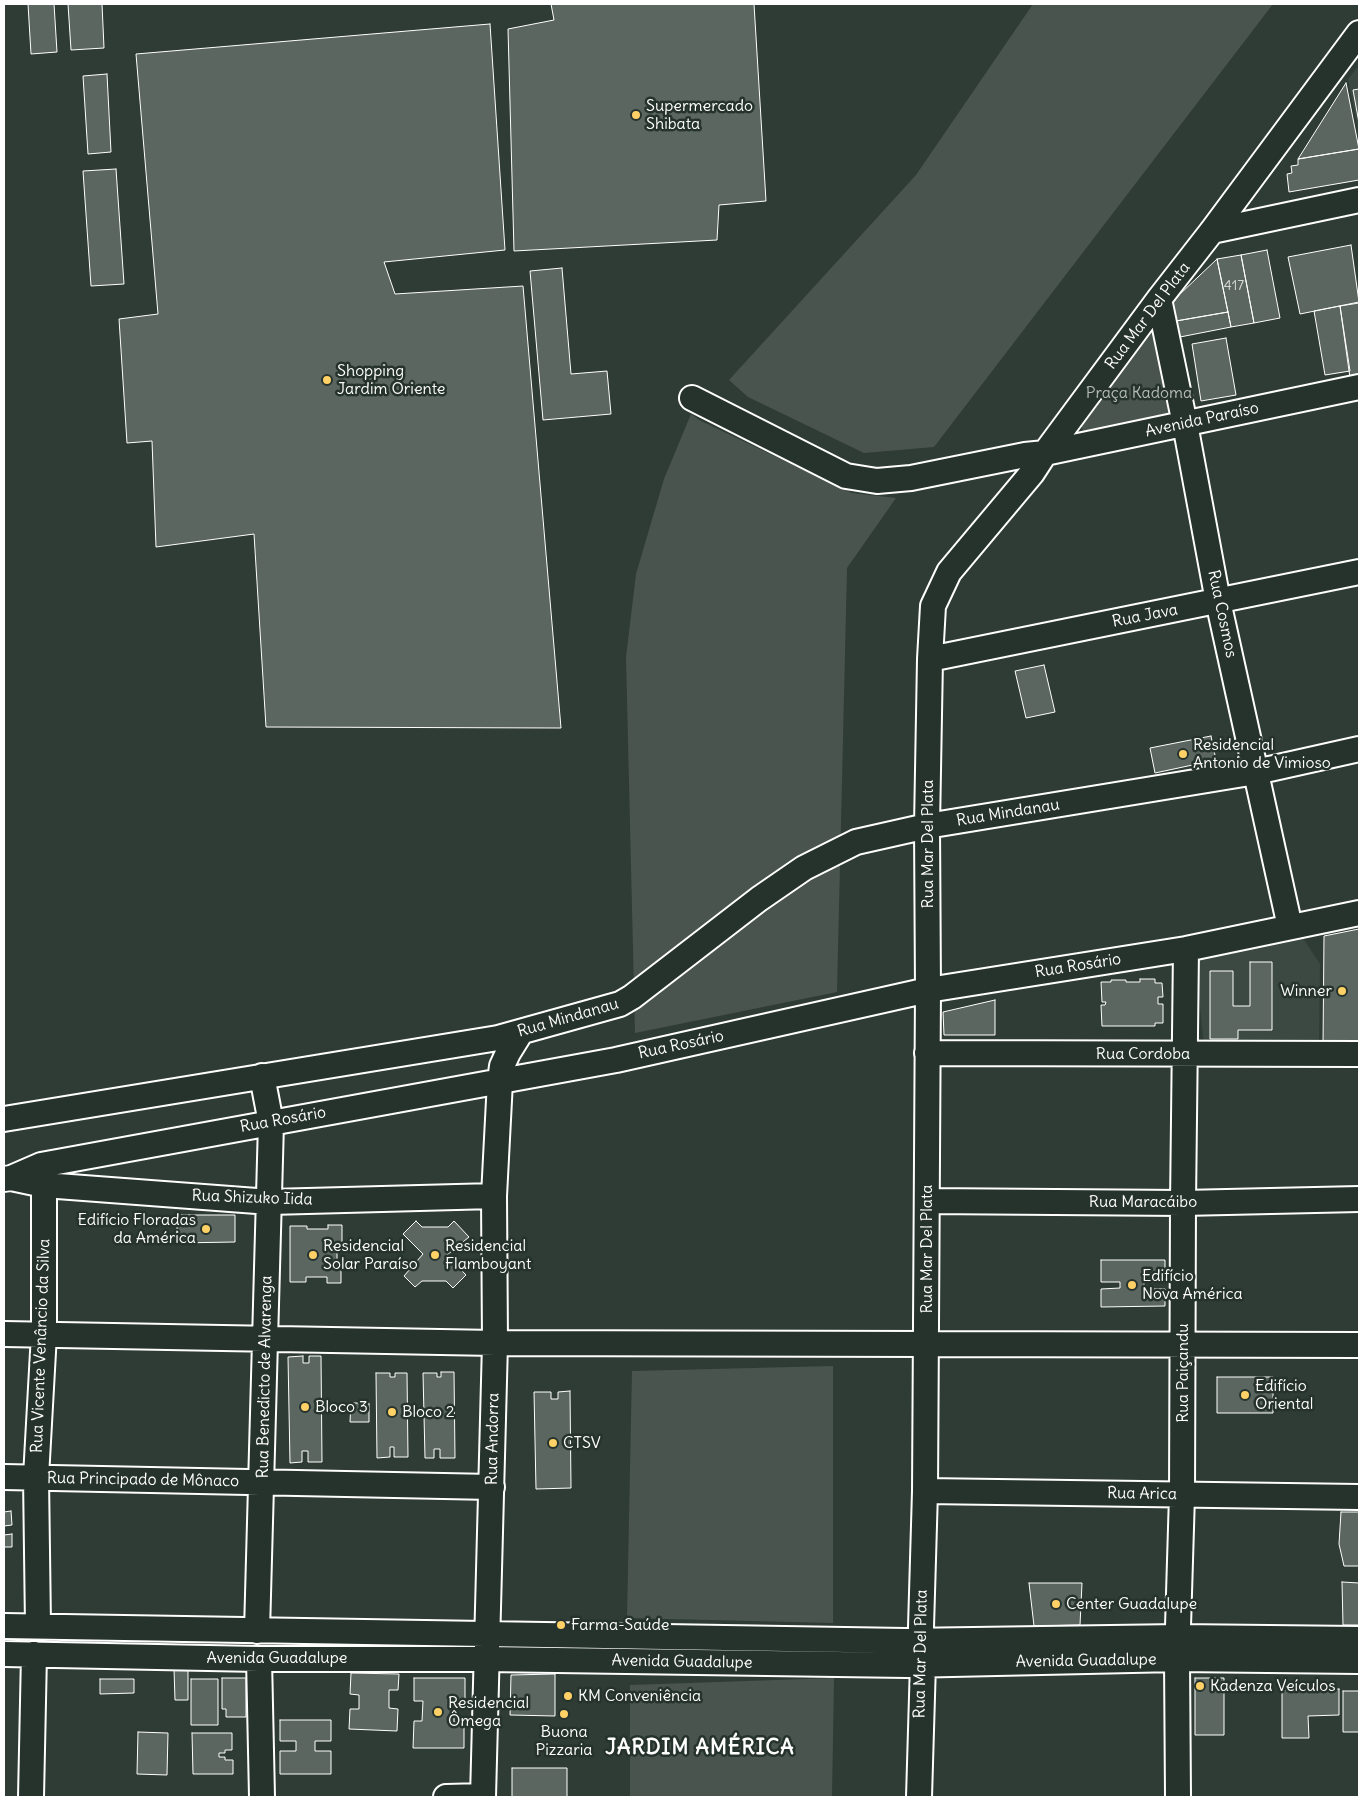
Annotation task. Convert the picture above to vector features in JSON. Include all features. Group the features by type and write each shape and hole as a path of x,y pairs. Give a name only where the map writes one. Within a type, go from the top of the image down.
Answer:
{"street":[{"name":"Rua Mar Del Plata","path":"919,1797 925,1491 927,826 930,659 934,606 949,572 1032,473 1159,299 1359,33"},
{"path":"1212,231 1359,200"},
{"name":"Rua Cosmos","path":"1159,299 1185,424 1218,601 1290,927"},
{"name":"Avenida Paraíso","path":"692,398 846,476 877,482 911,478 1025,455 1045,453 1359,387"},
{"name":"Rua Java","path":"930,659 1359,572"},
{"name":"Rua Mindanau","path":"4,1119 498,1038 521,1032 620,1004 632,997 759,899 804,868 856,842 927,826 1256,772 1359,749"},
{"name":"Rua Rosário","path":"7,1179 41,1166 616,1060 928,990 1186,949 1359,912"},
{"name":"Rua Paiçandu","path":"1178,1797 1186,949"},
{"name":"Rua Andorra","path":"483,1797 495,1343 494,1196 502,1066 521,1032"},
{"name":"Rua Cordoba","path":"927,1053 1359,1054"},
{"name":"Rua Benedicto de Alvarenga","path":"257,1631 271,1123 262,1076"},
{"name":"Rua Shizuko Iida","path":"7,1179 44,1186 270,1202 494,1196"},
{"name":"Rua Vicente Venâncio da Silva","path":"38,1626 36,1478 44,1334 44,1186"},
{"name":"Rua Maracáibo","path":"927,1201 1183,1202 1359,1199"},
{"path":"4,1334 495,1343 1359,1345"},
{"name":"Rua Principado de Mônaco","path":"4,1477 492,1487"},
{"name":"Rua Arica","path":"925,1491 1359,1496"},
{"name":"Avenida Guadalupe","path":"4,1626 487,1635 922,1652 1178,1648 1359,1639"},
{"name":"Avenida Guadalupe","path":"1178,1648 1359,1660"},
{"name":"Avenida Guadalupe","path":"4,1654 259,1659 486,1659 907,1665 922,1652"},
{"path":"30,1797 34,1654"},
{"path":"259,1659 262,1797"},
{"path":"446,1797 483,1797"}],"shaded area":[{"path":"1359,65 1359,135 1348,79"},
{"path":"1303,938 1320,964 1319,1046 1204,1047 1195,956"}],"green space":[{"path":"1033,4 1273,4 934,447 864,453 748,397 729,380 916,175"},
{"name":"Praça Kadoma","path":"1153,327 1175,417 1090,435 1083,432 1081,423"},
{"path":"691,414 699,420 852,493 896,498 847,568 837,992 635,1033 626,657 636,574 664,479"},
{"path":"833,1366 833,1623 627,1618 632,1371"},
{"path":"834,1678 832,1797 630,1797 630,1685"}],"building":[{"path":"28,4 54,4 57,52 31,54"},
{"path":"68,4 102,4 104,48 71,50"},
{"name":"Supermercado Shibata","path":"551,4 754,4 766,201 719,205 717,240 514,251 508,29 554,20"},
{"name":"Shopping Jardim Oriente","path":"490,24 505,250 384,262 395,294 523,286 561,728 266,727 254,534 156,547 152,441 127,443 119,319 158,314 136,54"},
{"path":"107,74 111,152 88,154 83,76"},
{"path":"1346,83 1359,149 1298,159"},
{"path":"1359,89 1359,123 1353,90"},
{"path":"1359,149 1359,180 1289,192 1287,174 1292,173 1291,166 1298,165 1298,159"},
{"path":"116,169 124,284 91,286 83,171"},
{"path":"1351,245 1359,302 1300,314 1288,257"},
{"path":"1267,250 1280,318 1254,323 1241,255"},
{"path":"1241,255 1254,323 1231,327 1217,259"},
{"path":"1217,259 1228,312 1176,321 1172,308 1173,303"},
{"path":"562,268 571,374 607,371 611,414 543,420 530,271"},
{"path":"1359,303 1359,376 1350,378 1340,306"},
{"path":"1340,306 1350,371 1325,375 1314,311"},
{"path":"1228,312 1231,327 1180,337 1176,321"},
{"path":"1226,338 1236,395 1201,401 1192,344"},
{"path":"1044,665 1055,712 1026,718 1015,671"},
{"name":"Residencial Antonio de Vimioso","path":"1211,736 1216,760 1155,773 1150,748"},
{"name":"Winner","path":"1359,929 1359,1045 1323,1045 1324,936"},
{"path":"1250,962 1272,962 1272,1030 1238,1030 1238,1039 1210,1039 1210,971 1233,971 1233,1006 1250,1006"},
{"path":"1140,979 1155,979 1155,983 1162,983 1163,997 1158,997 1158,1004 1163,1004 1163,1023 1155,1023 1155,1026 1102,1026 1101,1005 1105,1005 1106,1002 1102,1002 1101,982 1126,980 1126,982 1140,982"},
{"path":"995,1000 995,1035 944,1035 943,1012"},
{"name":"Edifício Floradas da América","path":"177,1215 235,1215 235,1242 177,1243"},
{"name":"Residencial Flamboyant","path":"416,1221 422,1227 448,1227 454,1221 469,1237 447,1255 466,1275 453,1288 446,1281 422,1281 415,1287 404,1276 423,1254 403,1234"},
{"name":"Residencial Solar Paraíso","path":"328,1225 342,1225 342,1244 337,1244 337,1267 341,1267 341,1283 327,1283 327,1277 306,1277 306,1282 290,1282 290,1226 307,1226 307,1229 328,1229"},
{"name":"Edifício Nova América","path":"1101,1260 1165,1260 1165,1282 1144,1282 1144,1289 1165,1289 1165,1306 1101,1307 1101,1289 1120,1288 1120,1282 1101,1282"},
{"name":"Bloco 3","path":"303,1356 303,1363 309,1363 309,1356 321,1356 322,1462 308,1462 308,1451 302,1451 302,1462 290,1463 288,1357"},
{"path":"441,1372 454,1372 455,1458 440,1458 440,1449 434,1449 434,1458 425,1458 423,1373 437,1373 437,1377 441,1377"},
{"name":"Bloco 2","path":"376,1373 390,1373 390,1377 395,1377 395,1373 407,1373 408,1457 394,1457 394,1447 390,1447 390,1457 377,1458"},
{"name":"Edifício Oriental","path":"1217,1377 1273,1377 1273,1413 1217,1413"},
{"name":"CTSV","path":"570,1391 571,1488 536,1489 534,1392 551,1392 551,1399 558,1399 558,1392"},
{"path":"351,1403 369,1403 369,1422 350,1422"},
{"path":"11,1511 12,1525 4,1526 4,1512"},
{"path":"1341,1512 1359,1512 1359,1566 1344,1566 1339,1544"},
{"path":"12,1534 12,1547 4,1547 4,1535"},
{"path":"1342,1582 1359,1583 1359,1625 1343,1625"},
{"name":"Center Guadalupe","path":"1029,1583 1082,1583 1080,1625 1034,1626"},
{"path":"174,1669 188,1669 188,1700 175,1700"},
{"path":"351,1673 399,1674 398,1690 389,1690 389,1708 398,1709 397,1731 349,1729 350,1709 359,1709 359,1695 350,1694"},
{"path":"555,1674 555,1716 510,1715 511,1675"},
{"path":"222,1678 246,1678 246,1717 226,1717 226,1709 222,1709"},
{"name":"Residencial Ômega","path":"414,1678 465,1678 465,1702 454,1702 454,1722 464,1723 464,1748 413,1748 414,1721 422,1721 423,1701 414,1701"},
{"path":"1195,1678 1224,1678 1224,1735 1195,1735"},
{"path":"100,1679 134,1679 134,1693 100,1694"},
{"path":"191,1679 218,1679 218,1725 191,1725"},
{"path":"1339,1689 1339,1715 1308,1716 1309,1738 1282,1738 1282,1690"},
{"path":"1343,1691 1359,1691 1359,1732 1343,1732"},
{"path":"280,1720 331,1720 331,1741 315,1741 315,1751 331,1751 331,1774 280,1774 280,1751 296,1751 296,1741 280,1741"},
{"path":"138,1732 168,1733 167,1775 137,1774"},
{"path":"192,1733 232,1733 232,1750 225,1750 225,1753 219,1753 219,1757 225,1757 225,1760 233,1760 233,1774 193,1774"},
{"path":"512,1768 567,1768 567,1797 512,1797"}],"place":[{"name":"Supermercado Shibata","path":"636,115"},
{"name":"Shopping Jardim Oriente","path":"327,380"},
{"name":"Residencial Antonio de Vimioso","path":"1183,754"},
{"name":"Winner","path":"1342,991"},
{"name":"Edifício Floradas da América","path":"206,1229"},
{"name":"Residencial Solar Paraíso","path":"313,1255"},
{"name":"Residencial Flamboyant","path":"435,1255"},
{"name":"Edifício Nova América","path":"1132,1285"},
{"name":"Edifício Oriental","path":"1245,1395"},
{"name":"Bloco 3","path":"305,1407"},
{"name":"Bloco 2","path":"392,1412"},
{"name":"CTSV","path":"553,1443"},
{"name":"Center Guadalupe","path":"1056,1604"},
{"name":"Farma-Saúde","path":"561,1625"},
{"name":"Kadenza Veículos","path":"1200,1686"},
{"name":"KM Conveniência","path":"568,1696"},
{"name":"Residencial Ômega","path":"438,1712"},
{"name":"Buona Pizzaria","path":"564,1714"}],"district":[{"name":"JARDIM AMÉRICA","path":"700,1748"}]}
